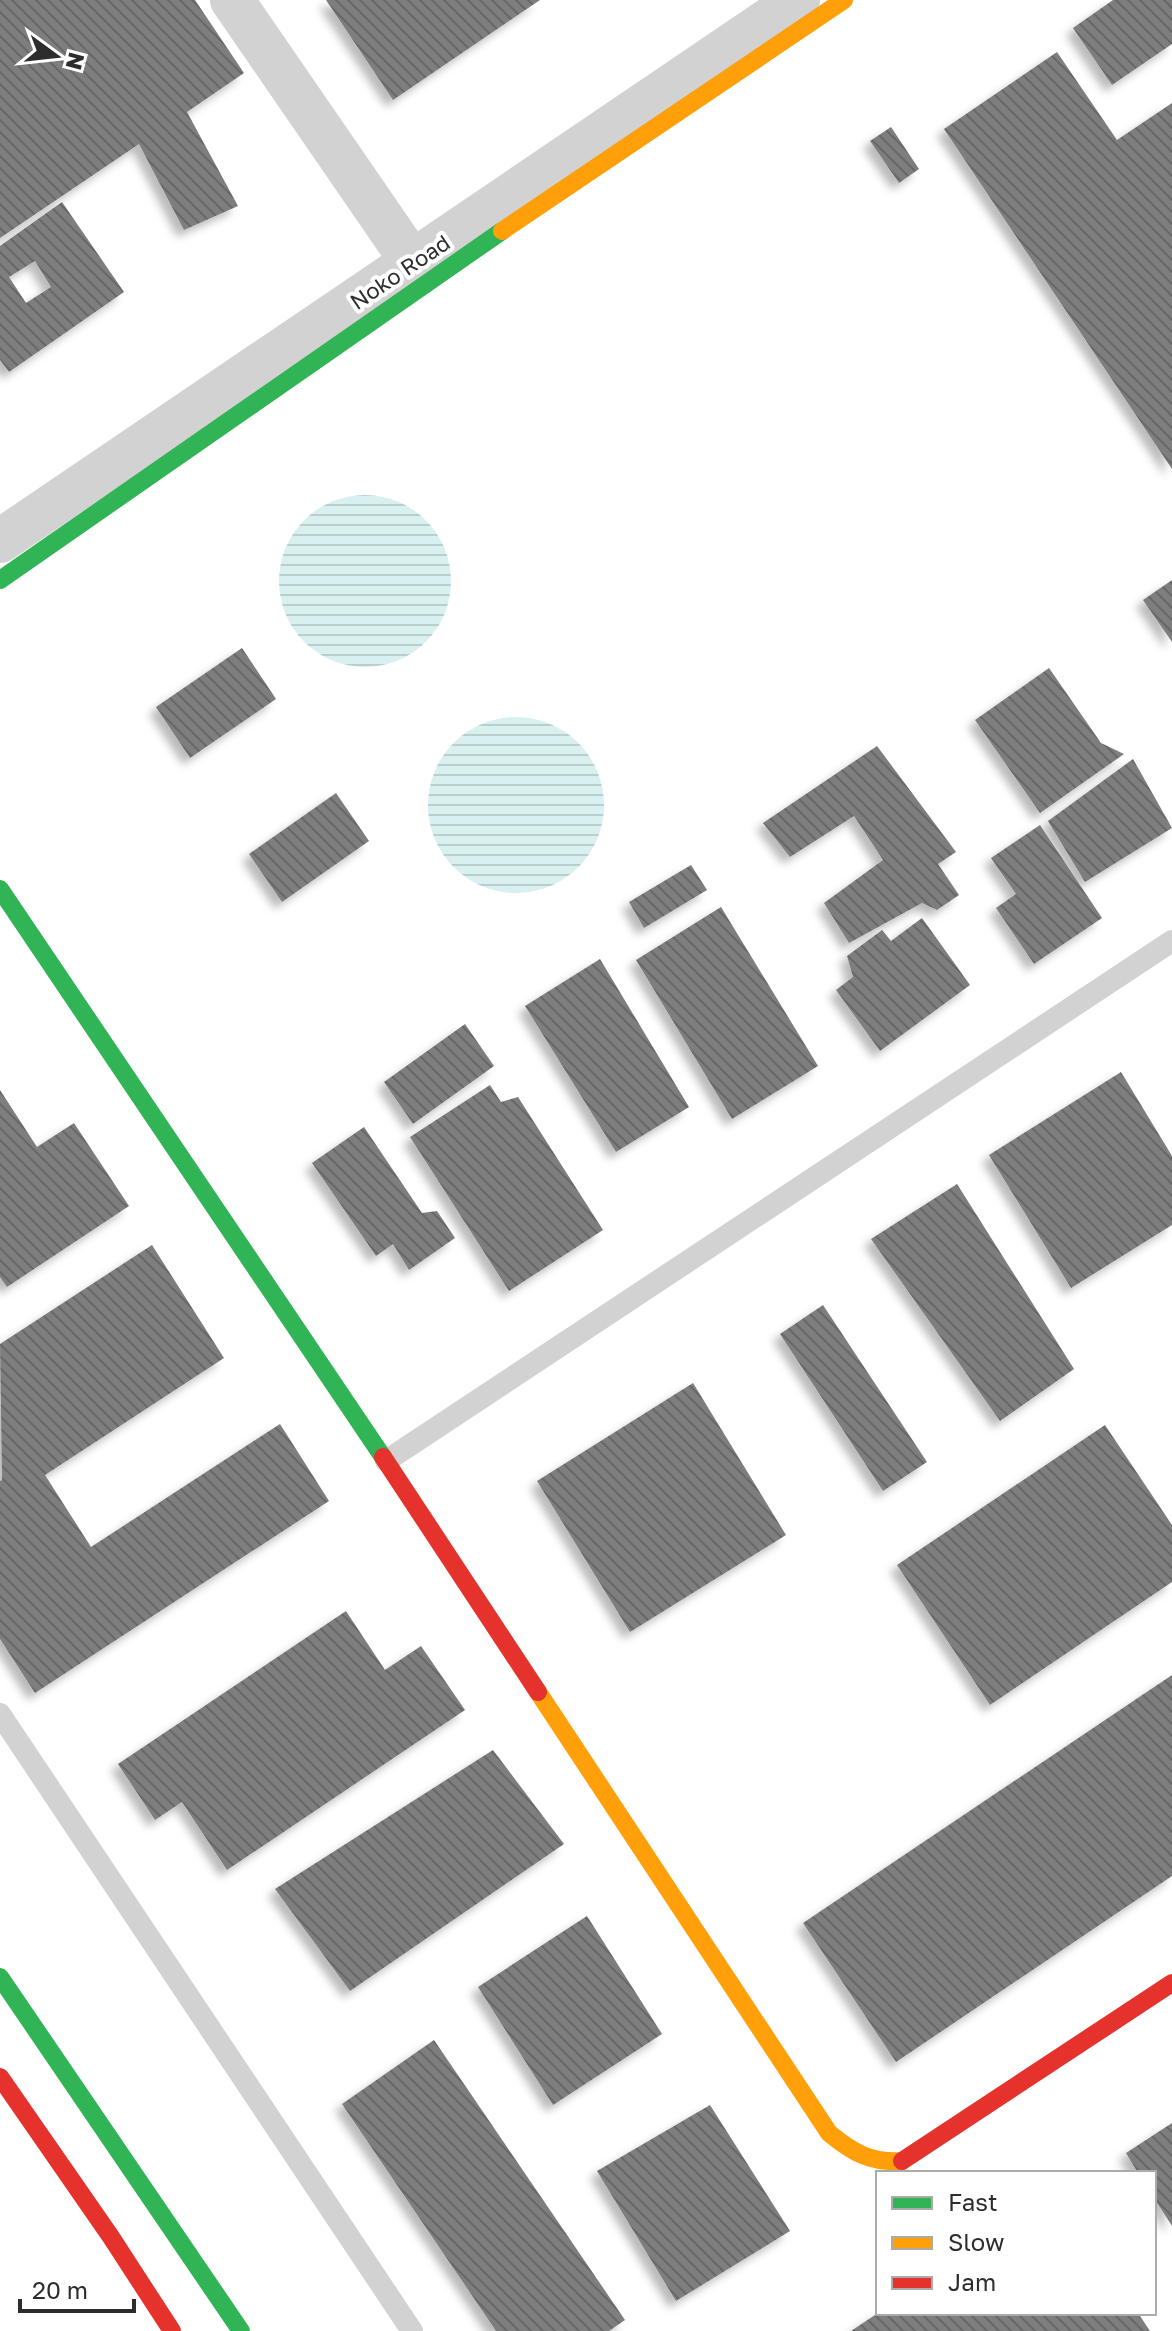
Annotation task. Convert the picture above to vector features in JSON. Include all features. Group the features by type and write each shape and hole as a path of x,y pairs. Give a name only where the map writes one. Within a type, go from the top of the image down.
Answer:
{"street":[{"path":"232,0 413,263"},
{"name":"Noko Road","path":"0,541 798,0"},
{"path":"0,580 411,292 844,0"},
{"path":"0,889 386,1461 829,2133 851,2151 877,2163 903,2161 1172,1983"},
{"path":"0,1977 241,2331"},
{"path":"0,2077 172,2331"}],"lane":[{"path":"386,1461 1172,941"},
{"path":"0,1714 412,2331"}],"water":[{"path":"365,495 398,502 426,520 444,548 451,581 444,614 426,642 398,660 365,667 332,660 304,642 286,614 279,581 286,548 304,520 332,502"},
{"path":"516,717 550,724 578,743 597,771 604,805 597,839 578,867 550,886 516,893 482,886 454,867 435,839 428,805 435,771 454,743 482,724"}],"building":[{"path":"0,0 195,0 244,73 187,112 238,206 184,230 139,144 0,238"},
{"path":"326,0 540,0 393,100"},
{"path":"1113,0 1172,0 1172,44 1112,85 1073,28"},
{"path":"1057,52 1117,140 1172,103 1172,469 944,129"},
{"path":"891,127 919,169 899,183 870,141"},
{"path":"62,202 124,292 9,372 0,360 0,246","holes":["35,261 51,287 26,303 9,277"]},
{"path":"1172,580 1172,642 1143,600"},
{"path":"242,648 276,699 190,758 156,707"},
{"path":"1049,668 1101,743 1124,754 1040,813 975,720"},
{"path":"877,746 956,852 938,864 959,895 937,910 922,903 849,943 824,903 883,860 854,816 790,857 763,823"},
{"path":"1133,759 1172,828 1085,882 1048,821"},
{"path":"336,793 369,841 282,902 249,854"},
{"path":"1040,825 1102,918 1034,964 996,908 1016,894 991,858"},
{"path":"691,865 707,890 644,928 629,902"},
{"path":"721,907 818,1066 732,1119 636,960"},
{"path":"922,918 970,985 880,1051 836,990 853,977 847,956 882,930 891,941"},
{"path":"600,959 689,1107 616,1152 525,1006"},
{"path":"465,1024 494,1066 413,1124 384,1082"},
{"path":"1121,1072 1172,1156 1172,1225 1071,1288 989,1155"},
{"path":"490,1085 501,1102 518,1097 603,1230 509,1291 410,1137"},
{"path":"0,1090 37,1147 74,1123 129,1206 7,1287 0,1277"},
{"path":"364,1127 422,1213 437,1211 455,1238 409,1270 393,1244 376,1256 312,1163"},
{"path":"957,1184 1074,1369 1000,1421 871,1239"},
{"path":"152,1245 224,1358 45,1475 91,1547 280,1424 329,1501 35,1693 0,1639 0,1344"},
{"path":"823,1305 927,1462 883,1491 780,1334"},
{"path":"693,1383 786,1535 630,1632 537,1481"},
{"path":"1105,1425 1172,1525 1172,1582 990,1705 897,1565"},
{"path":"346,1611 385,1670 421,1646 465,1710 227,1870 182,1802 155,1820 118,1764"},
{"path":"1172,1675 1172,1876 896,2062 803,1923"},
{"path":"493,1750 564,1844 350,1991 275,1889"},
{"path":"587,1916 662,2034 553,2105 478,1987"},
{"path":"434,2040 625,2320 609,2331 496,2331 342,2104"},
{"path":"710,2105 790,2231 676,2301 597,2171"},
{"path":"1172,2123 1172,2226 1156,2201 1156,2171 1137,2171 1126,2153"},
{"path":"876,2314 1139,2315 1150,2331 851,2331"}],"traffic: fast":[{"path":"0,580 502,231"},
{"path":"0,889 383,1457"},
{"path":"0,1977 241,2331"}],"traffic: slow":[{"path":"502,231 844,0"},
{"path":"538,1692 829,2133 863,2155 902,2161"}],"traffic: jam":[{"path":"383,1457 538,1692"},
{"path":"902,2161 1172,1983"},
{"path":"0,2077 172,2331"}]}
